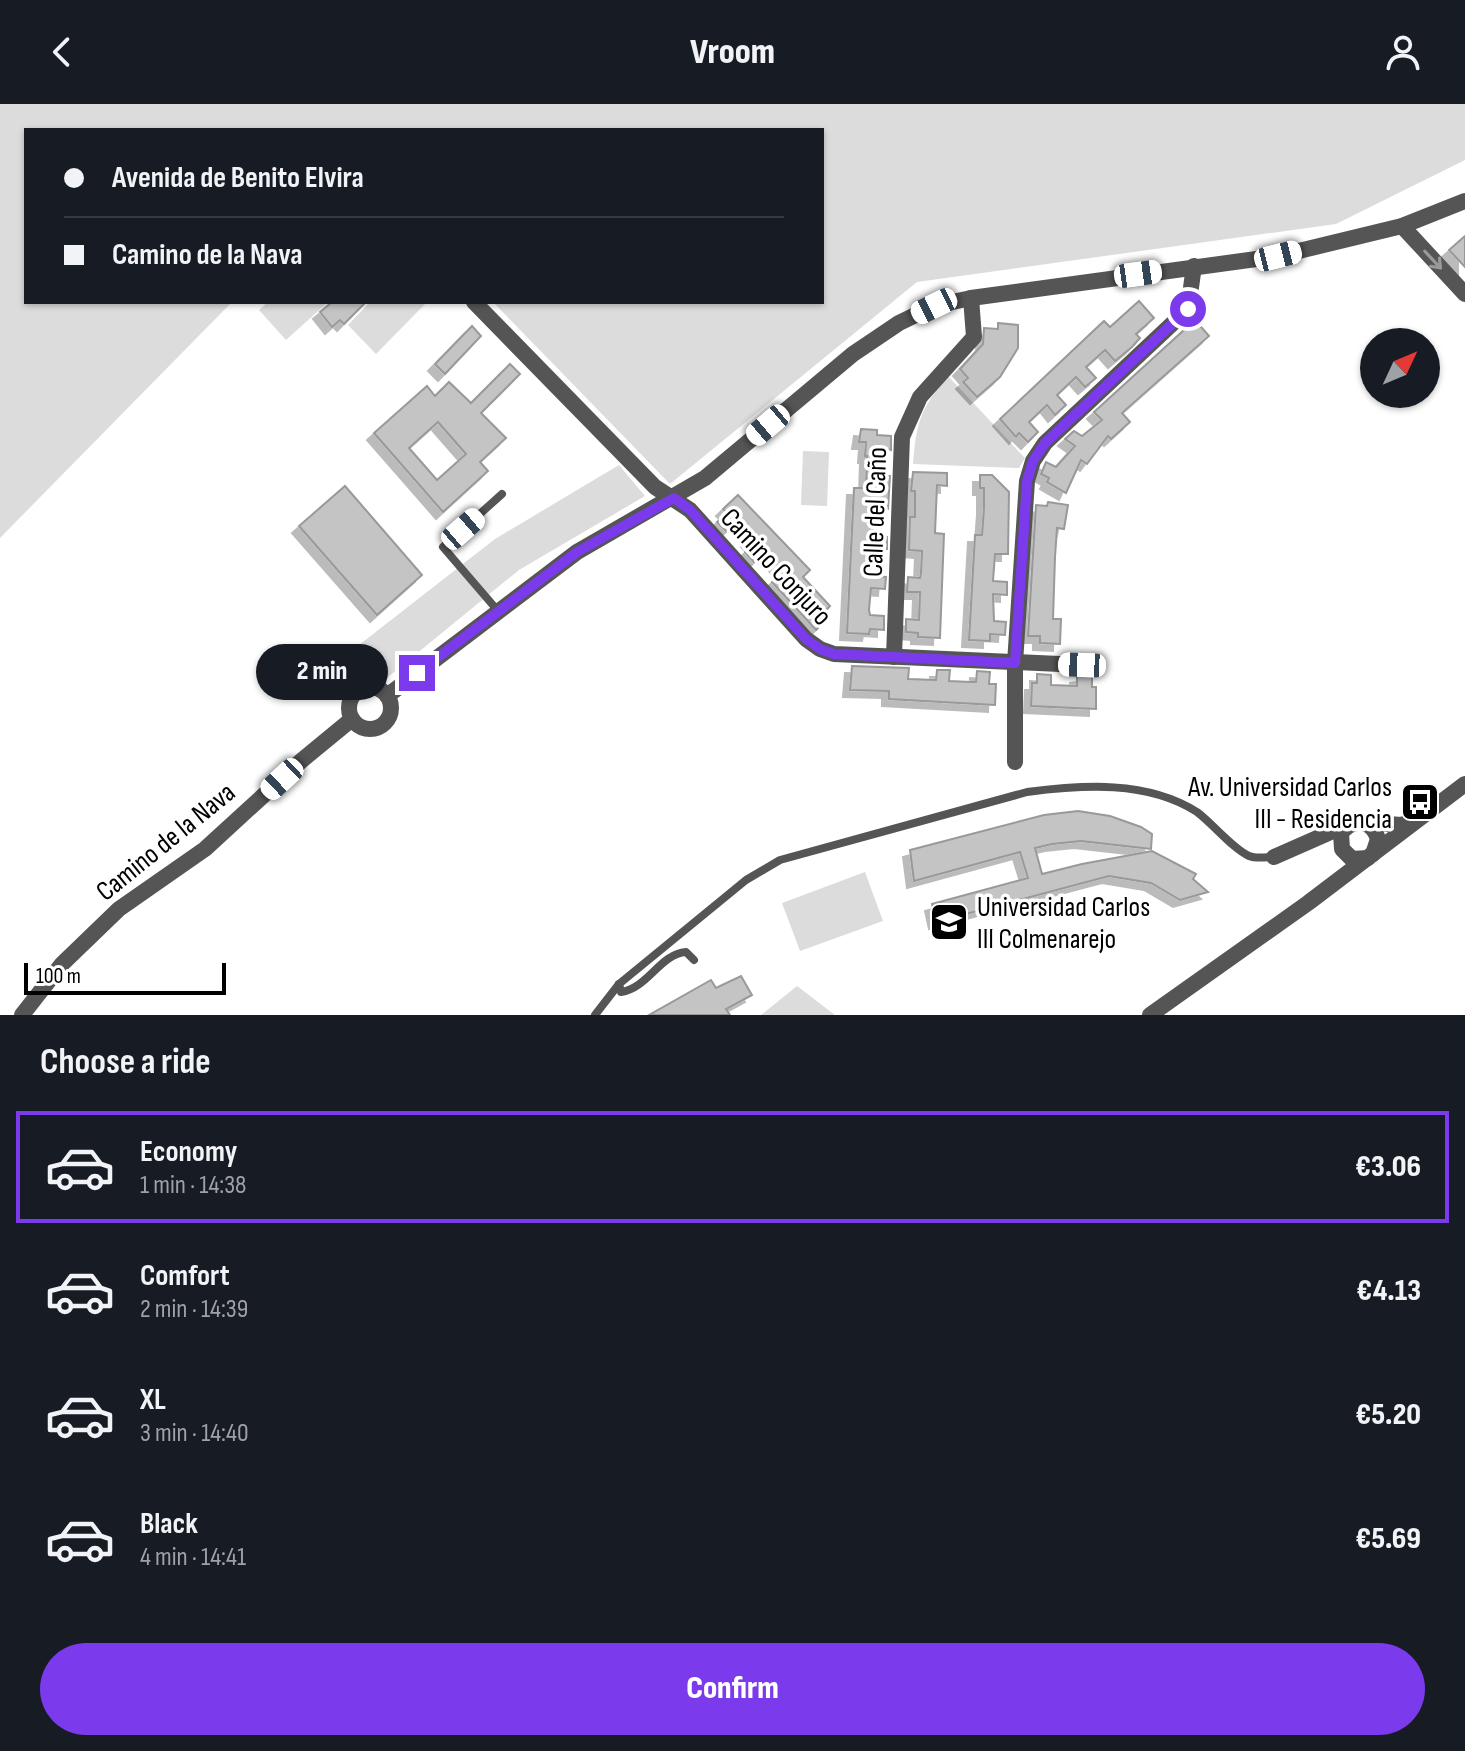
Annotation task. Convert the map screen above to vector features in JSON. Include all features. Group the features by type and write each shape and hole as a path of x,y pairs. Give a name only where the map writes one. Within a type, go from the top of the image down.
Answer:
{"street":[{"path":"387,696 577,552 705,478 853,354 899,323 934,306 971,298 1278,256 1402,226 1465,201"},
{"path":"1402,226 1465,294"},
{"path":"1015,762 1015,663 1027,481 1033,461 1045,443 1188,309 1194,266"},
{"name":"Calle del Caño","path":"894,657 902,437 920,397 974,337 971,298"},
{"name":"Camino Conjuro","path":"476,304 655,487 690,510 806,639 820,649 834,654 1082,665"},
{"path":"374,687 387,696 391,712 382,726 365,729 352,719 349,703 359,690 374,687"},
{"name":"Camino de la Nava","path":"22,1015 62,964 119,909 205,849 352,719"},
{"path":"1150,1015 1465,784"},
{"path":"1274,857 1356,823 1401,825 1417,821"},
{"path":"1346,874 1341,833 1356,823"},
{"path":"1311,842 1332,844 1357,860 1370,856 1378,845 1377,833 1373,828 1356,823"}],"lane":[{"path":"498,611 443,547 502,494"},
{"path":"595,1015 619,984 746,880 780,860 1027,792 1107,786 1155,794 1196,811 1250,857 1274,857"},
{"path":"619,984 621,992 633,990 676,953 686,952 694,960"}],"shaded area":[{"path":"0,104 1465,104 1465,160 1336,224 917,282 670,484 495,304 824,304 824,128 24,128 24,304 230,304 0,538"},
{"path":"266,304 326,304 286,340 259,310"},
{"path":"368,304 425,304 376,354 348,325"},
{"path":"948,376 1025,458 1019,468 913,464 922,416"},
{"path":"803,451 829,452 827,506 801,505"},
{"path":"619,465 645,496 519,570 388,677 350,652 495,539"},
{"path":"865,872 883,921 800,951 782,903"},
{"path":"797,986 835,1015 761,1015"}],"building":[{"path":"1465,236 1465,267 1449,250"},
{"path":"1139,301 1154,318 1136,334 1140,338 1132,347 1115,361 1105,350 1086,367 1096,378 1085,387 1076,377 1057,395 1066,405 1055,415 1047,405 1029,422 1038,432 1028,442 1019,433 1016,437 1000,419 1104,321 1110,327"},
{"path":"330,304 364,304 344,324 340,320 332,327 320,312"},
{"path":"1195,320 1209,336 1122,413 1130,422 1111,439 1108,436 1087,464 1081,460 1066,493 1047,482 1049,478 1041,474 1046,462 1056,467 1075,446 1065,439 1074,431 1082,436 1102,420 1094,412"},
{"path":"998,323 1018,325 1018,348 1000,377 977,397 963,382 968,378 960,369 983,344 984,328 998,329"},
{"path":"472,326 481,336 445,374 435,364"},
{"path":"510,364 520,374 481,413 506,438 480,462 488,471 443,512 374,433 427,386 435,396 449,382 471,403","holes":["438,422 466,454 437,480 409,448"]},
{"path":"861,429 877,430 877,435 891,436 891,450 886,449 885,476 890,476 888,509 874,508 873,523 873,536 887,537 887,549 872,548 871,560 871,576 886,577 885,589 871,588 869,610 870,615 884,616 884,630 870,629 869,634 847,633 854,488 866,488 866,442 859,442"},
{"path":"913,472 947,473 947,486 937,485 935,533 944,534 940,638 918,637 918,633 906,632 906,619 919,620 920,592 907,592 908,577 920,578 921,573 922,551 909,550 910,517 915,517 915,491 911,491"},
{"path":"980,475 992,475 1009,492 1008,554 995,554 993,581 1007,582 1007,595 993,594 994,621 1006,622 1005,635 990,634 990,641 969,640 975,535 982,535 984,508 984,488 980,488"},
{"path":"345,486 422,575 377,615 299,526"},
{"path":"738,495 810,570 803,577 830,606 820,617 824,622 816,630 772,582 783,572 768,555 763,554 754,562 745,552 753,545 748,540 751,538 737,522 726,531 717,522 727,513 723,509"},
{"path":"1048,502 1068,505 1064,529 1057,528 1055,557 1053,619 1061,619 1060,644 1040,643 1040,636 1028,636 1036,505 1047,506"},
{"path":"852,666 909,668 908,679 936,680 937,670 950,670 949,681 971,682 976,682 977,671 990,672 989,684 996,684 995,705 889,699 889,691 850,690"},
{"path":"1037,674 1051,675 1051,685 1077,686 1077,676 1092,674 1092,687 1096,687 1096,709 1031,706 1032,683 1037,683"},
{"path":"1078,811 1110,816 1141,827 1152,834 1151,849 1081,841 1052,844 1035,848 1042,874 1152,851 1196,874 1193,879 1208,892 1180,900 1151,883 1109,876 936,922 932,904 1028,878 1020,852 914,881 910,850 1044,815"},
{"path":"741,976 752,995 726,1009 730,1015 649,1015 711,980 716,988"}],"place":[{"name":"Av. Universidad Carlos III - Residencia","path":"1420,802"},
{"name":"Universidad Carlos III Colmenarejo","path":"949,922"}],"route":[{"path":"417,673 577,552 674,498 690,510 806,639 820,649 834,654 1015,663 1027,481 1033,461 1045,443 1188,309"}]}
